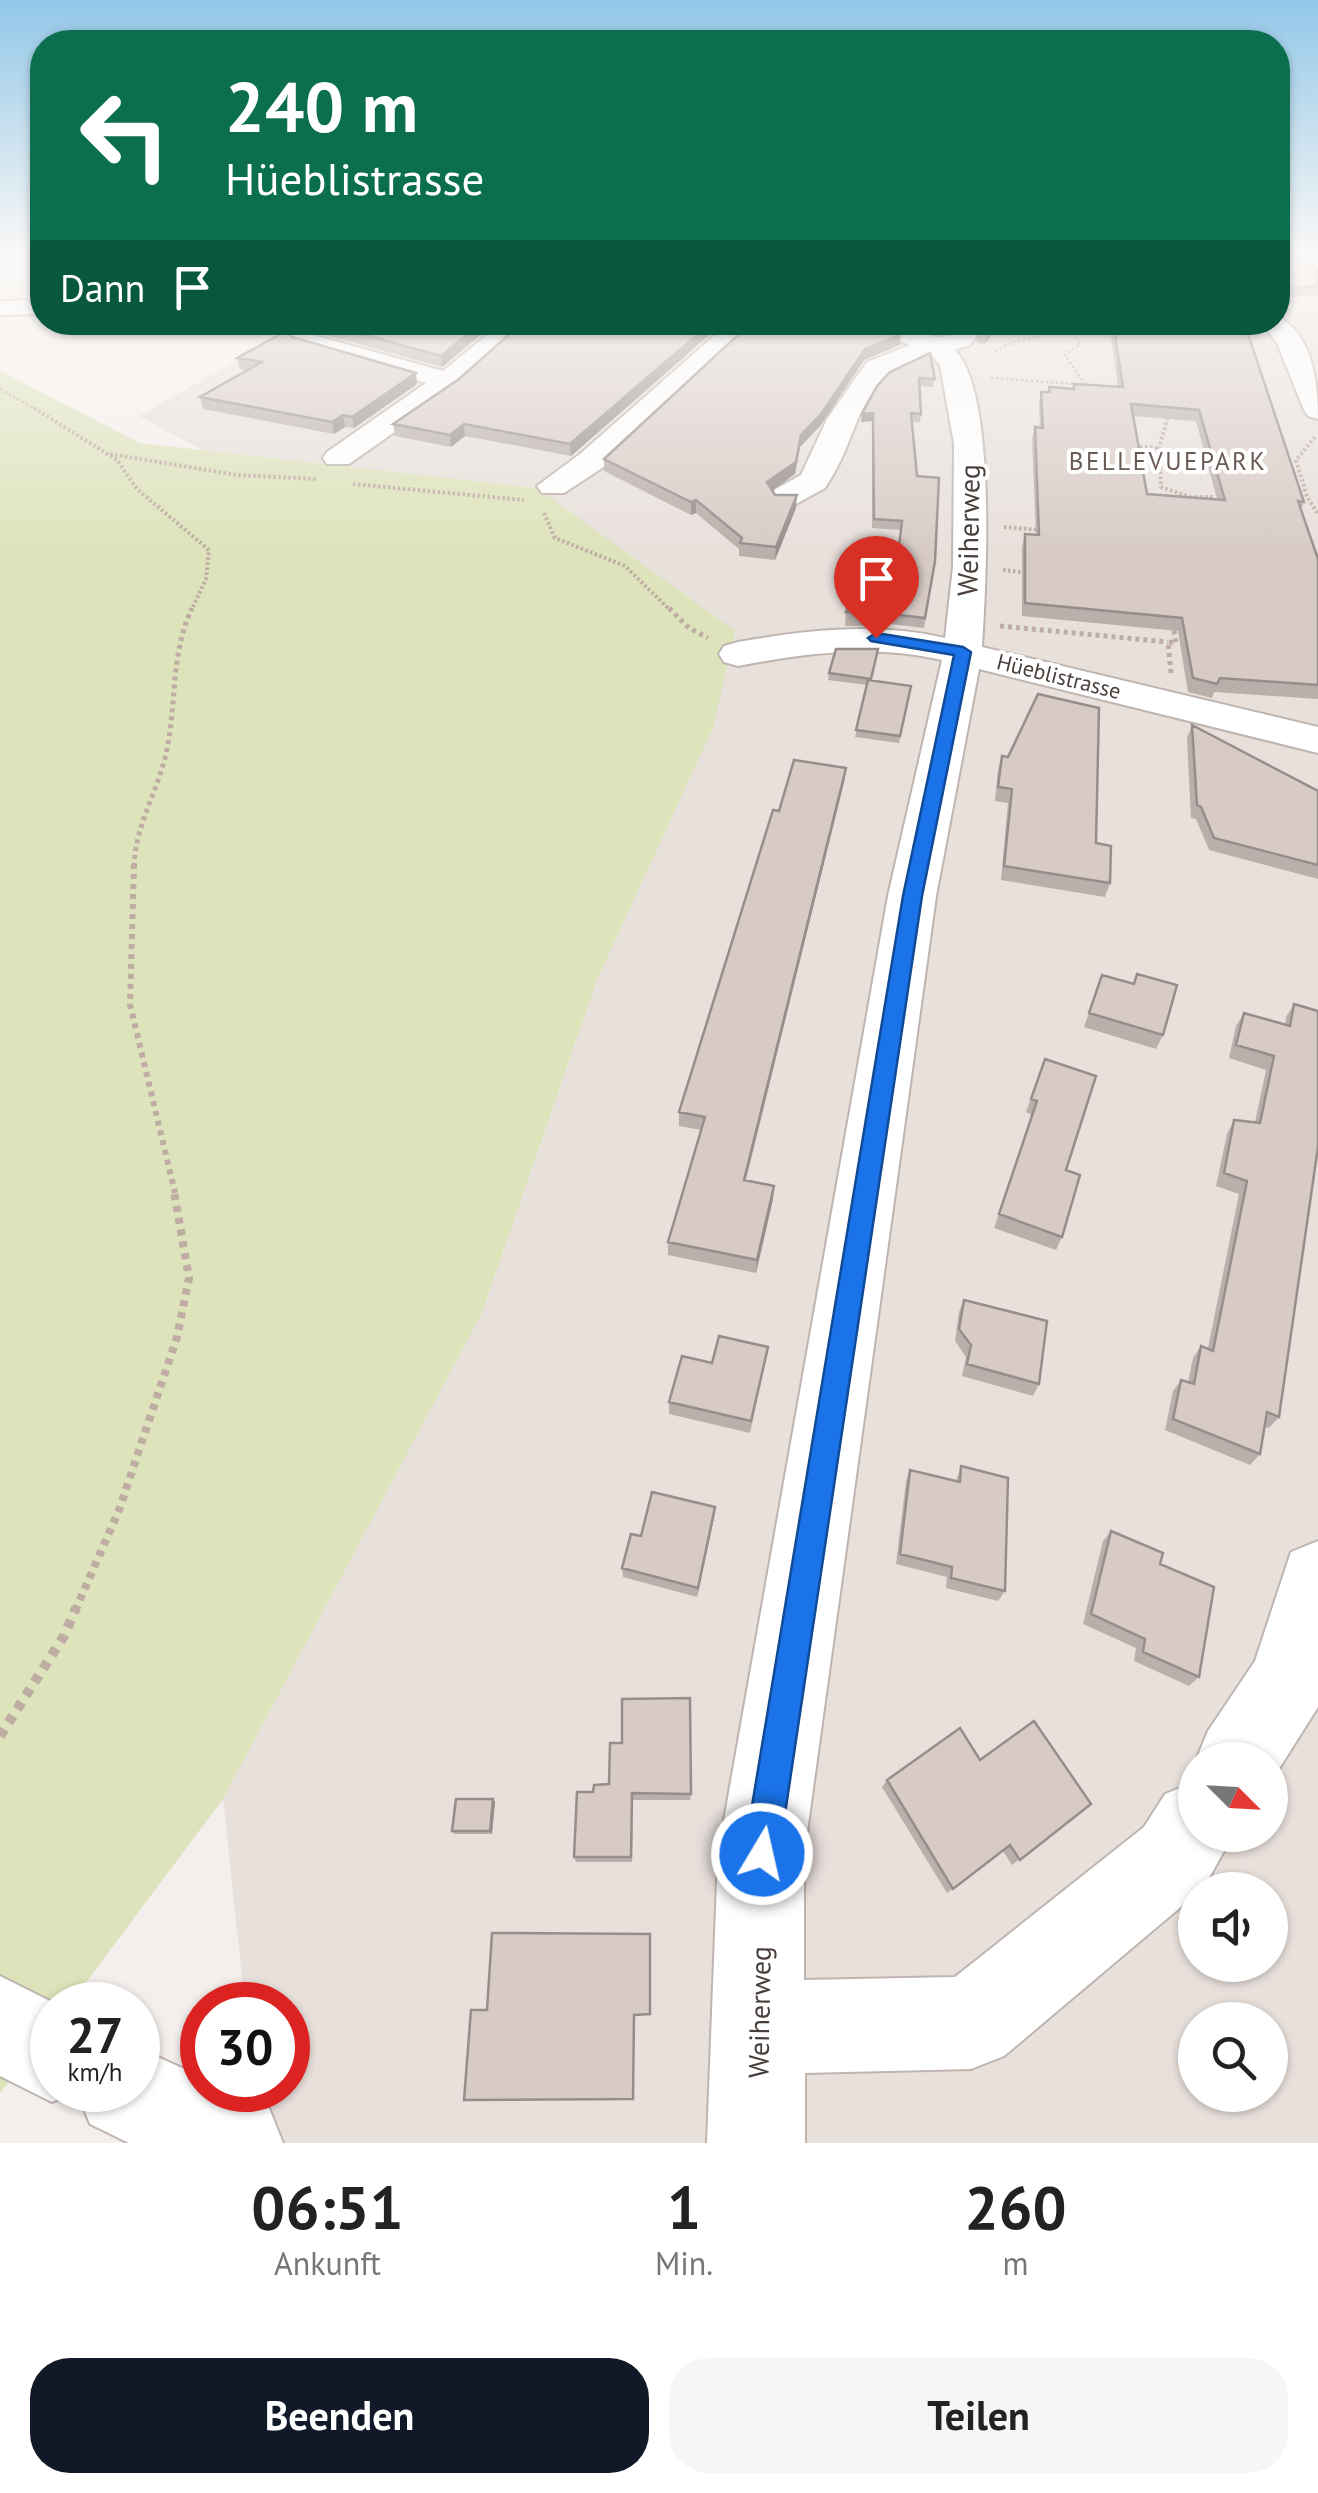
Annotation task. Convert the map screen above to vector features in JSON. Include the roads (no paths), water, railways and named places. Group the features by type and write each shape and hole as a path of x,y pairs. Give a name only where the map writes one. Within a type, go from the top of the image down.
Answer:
{"street":[{"path":"349,353 448,381"},
{"path":"387,353 407,359 411,371"},
{"path":"339,474 482,353"},
{"path":"553,486 591,461 711,353"},
{"path":"942,353 946,355"},
{"path":"1289,353 1314,416"},
{"path":"785,496 814,481 842,420 877,368 904,355 946,355"},
{"name":"Weiherweg","path":"756,2143 762,1854 912,896 977,639 970,567 969,444 946,355"},
{"name":"Hüeblistrasse","path":"738,654 809,640 977,639 1318,740"},
{"path":"1249,1742 1289,1681 1318,1579"},
{"path":"760,2027 971,2023 1178,1851"},
{"path":"0,2022 30,2041"},
{"path":"160,2107 234,2143"}],"district":[{"name":"BELLEVUEPARK","path":"1168,461"}]}
